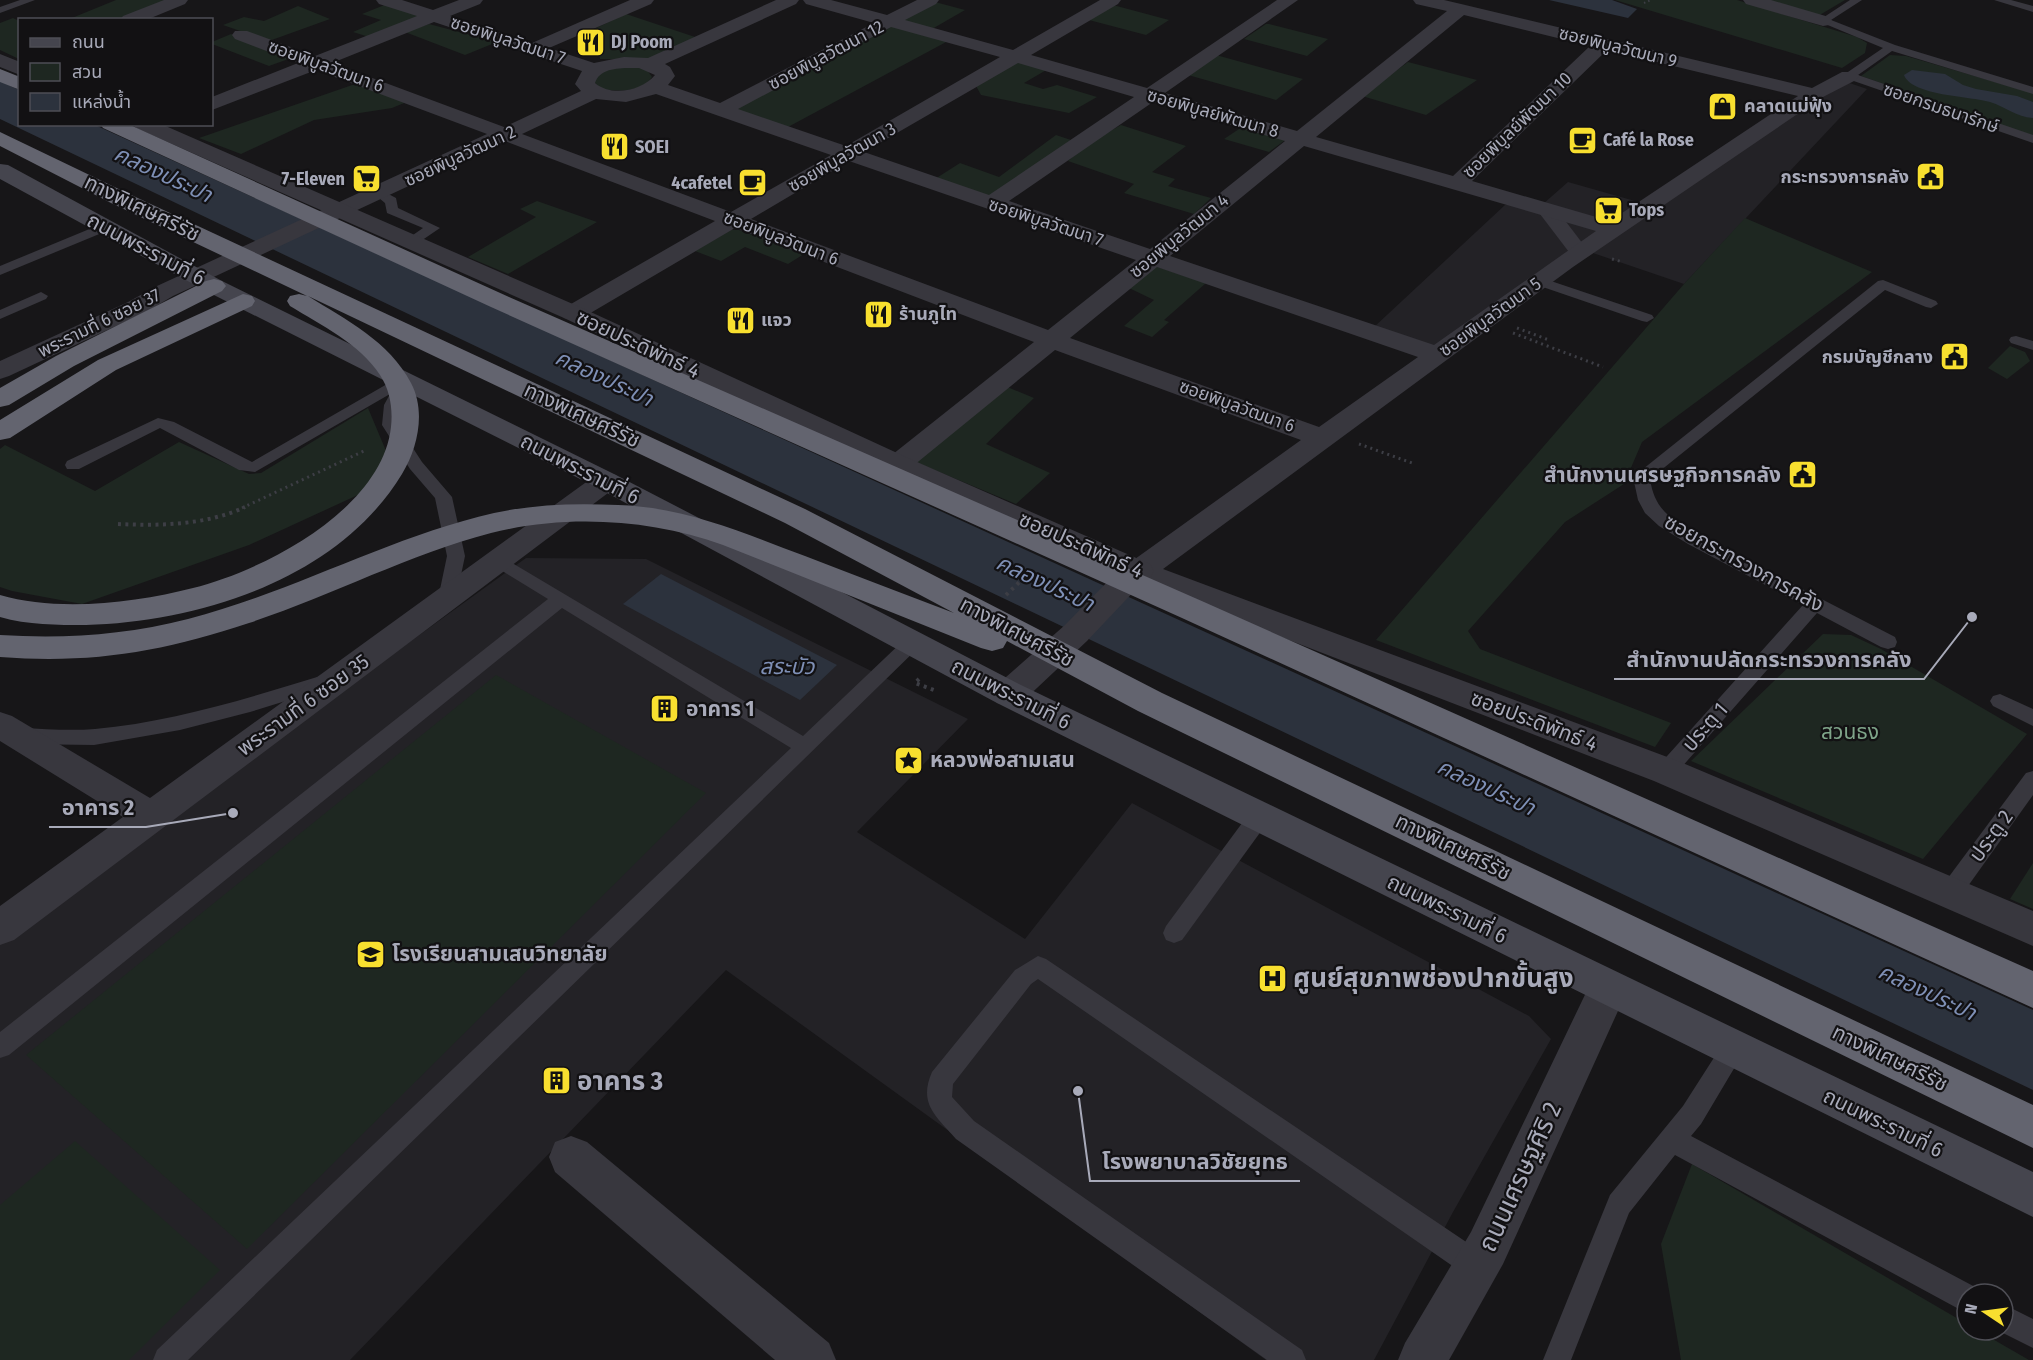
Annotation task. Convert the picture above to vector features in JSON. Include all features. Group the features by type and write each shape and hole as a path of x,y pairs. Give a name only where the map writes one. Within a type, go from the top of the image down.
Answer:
{"highway":[{"path":"10,66 18,80"},
{"path":"114,126 500,302 1193,610 2033,990"},
{"name":"ทางพิเศษศรีรัช","path":"0,138 216,269 795,516 1150,702 2033,1127"},
{"path":"0,399 216,269 268,281 361,343 385,363 398,383 405,403 406,424 401,448 391,470 369,501 336,531 293,559 251,579 195,599 143,611 90,615 45,614 0,606"},
{"path":"5,429 107,365 243,301"},
{"path":"0,646 23,650 68,650 128,643 194,630 455,535 533,516 608,513 671,520 724,536 1150,702"}],"main road":[{"name":"ถนนพระรามที่ 6","path":"1,172 104,227 216,269 243,301 606,481 1009,694 2033,1195"}],"street":[{"path":"134,18 179,0"},
{"name":"ซอยพิบูลวัฒนา 7","path":"386,0 596,70"},
{"path":"213,104 474,0"},
{"path":"535,48 645,0"},
{"path":"650,64 790,0"},
{"name":"ซอยพิบูลย์พัฒนา 8","path":"812,0 1015,56 1613,229"},
{"name":"ซอยพิบูลวัฒนา 12","path":"721,110 930,0"},
{"name":"ซอยพิบูลวัฒนา 3","path":"573,313 1112,0"},
{"path":"990,204 1289,0"},
{"name":"ซอยพิบูลวัฒนา 9","path":"1422,0 1814,94"},
{"path":"1752,0 1823,21"},
{"name":"ซอยพิบูลวัฒนา 4","path":"898,464 1461,9"},
{"name":"ซอยพิบูลวัฒนา 6","path":"241,35 1322,438"},
{"name":"ซอยพิบูลย์พัฒนา 10","path":"1458,183 1603,43"},
{"path":"628,62 650,64 663,71 665,76 655,87 638,93 618,96 588,89 585,80 596,70 628,62"},
{"name":"ซอยพิบูลวัฒนา 5","path":"1009,694 1076,633 1128,581 1322,438 1579,252 1814,94 1849,76"},
{"name":"ซอยพิบูลวัฒนา 7","path":"655,87 990,204 1153,257 1438,355"},
{"name":"ซอยพิบูลวัฒนา 2","path":"216,269 595,92"},
{"name":"ซอยประดิพัทธ์ 4","path":"151,126 332,215 410,242 573,313 898,464 1128,581 1345,651 1666,771 2033,929"},
{"path":"1547,210 1579,252"},
{"name":"พระรามที่ 6 ซอย 37","path":"0,371 216,269"},
{"name":"พระรามที่ 6 ซอย 35","path":"0,928 606,481"},
{"path":"9,731 152,817"},
{"name":"ถนนเศรษฐศิริ 2","path":"1422,1360 1488,1248 1608,989"},
{"path":"571,1156 812,1360"}],"lane":[{"path":"0,10 30,0"},
{"path":"1823,21 1857,0"},
{"path":"1999,0 2033,9"},
{"path":"1823,21 1891,47 2033,91"},
{"path":"1849,76 1891,47"},
{"name":"ซอยกรมธนารักษ์","path":"1849,76 2033,139"},
{"path":"1987,77 2021,76"},
{"path":"379,193 392,201 392,210 398,214 433,228 410,242"},
{"path":"0,271 104,227"},
{"path":"1539,281 1647,318"},
{"name":"ซอยกระทรวงการคลัง","path":"1888,642 1694,540 1665,522 1647,505 1641,477 1883,284 1931,304"},
{"path":"0,315 41,296"},
{"path":"2016,340 2033,346"},
{"path":"402,381 392,405 390,425 416,465 443,497 456,556 447,599"},
{"path":"73,465 158,423 168,425 245,466 255,467 402,381"},
{"path":"497,560 804,746"},
{"path":"0,1047 561,599"},
{"name":"ประตู 1","path":"1666,771 1815,603"},
{"path":"167,1360 912,644"},
{"path":"9,731 94,737 180,722 250,705 344,676"},
{"path":"2000,701 2033,718"},
{"name":"ประตู 2","path":"1950,893 2033,779"},
{"path":"1174,933 1259,817"},
{"path":"1292,1360 965,1130 939,1101 941,1080 1023,976 1038,966 1477,1266"},
{"path":"1557,1360 1619,1204 1692,1115 1733,1050"},
{"path":"1672,1140 1955,1292"},
{"path":"2015,1324 2033,1334"}],"path":[{"path":"1644,3 1651,0"},
{"path":"1484,322 1603,367"},
{"path":"118,524 160,526 230,514 349,459 396,434"},
{"path":"1385,453 1415,464"},
{"path":"915,683 936,691"}],"shaded area":[{"path":"1838,79 1867,89 1684,284 1590,252 1454,353 1373,328 1505,205 1543,204 1568,182 1642,203"},
{"name":"โรงเรียนสามเสนวิทยาลัย","path":"526,558 646,559 968,719 857,832 1025,939 1132,803 1529,1016 1551,1039 1453,1212 1374,1360 1266,1360 726,970 350,1360 0,1360 0,938"}],"green space":[{"path":"116,0 170,0 124,18 72,18"},
{"path":"1615,0 1737,0 1857,37 1867,43 1865,53 1842,68"},
{"path":"1764,0 1845,0 1818,16"},
{"path":"935,2 965,10 932,29 901,20"},
{"path":"387,4 425,16 372,38 353,32 381,20 362,14"},
{"path":"1113,5 1169,20 1146,35 1089,20"},
{"path":"298,6 330,19 269,41 223,25 244,17 264,21"},
{"path":"626,14 701,39 651,60 600,59 594,29"},
{"path":"13,18 18,20 18,59 0,50 0,23"},
{"path":"429,24 497,42 465,55 405,32"},
{"path":"1266,24 1328,39 1307,56 1244,39"},
{"path":"888,25 948,41 788,127 732,109"},
{"path":"231,34 294,57 269,66 213,44 213,42"},
{"path":"1216,55 1303,79 1276,100 1188,75"},
{"path":"1890,55 1906,56 2033,93 2033,136 1861,76"},
{"path":"1019,61 1048,69 1024,83 1043,89 1057,85 1097,97 1069,113 981,95 975,84"},
{"path":"1408,62 1477,80 1426,115 1362,96"},
{"path":"639,67 647,70 652,77 635,89 621,91 600,89 592,79 610,68"},
{"path":"358,83 409,101 392,108 314,120 241,154 199,138"},
{"path":"1121,125 1186,146 1152,172 1175,179 1168,186 1211,198 1194,214 1124,193 1134,184 1068,161 1085,145"},
{"path":"1242,127 1288,138 1269,152 1224,139"},
{"path":"1056,135 1071,140 991,197 935,179 960,163 999,177"},
{"path":"537,201 597,222 508,274 468,257 536,217 520,209"},
{"path":"1745,218 1872,272 1642,442 1624,484 1565,522 1468,631 1480,649 1671,723 1655,747 1376,640 1684,284"},
{"path":"731,230 739,230 804,254 788,264 745,247 721,261 695,251"},
{"path":"1155,266 1206,283 1164,320 1169,322 1152,337 1124,326 1154,300 1129,288"},
{"path":"2010,346 2025,352 2030,361 2007,379 1988,368"},
{"path":"1005,386 1034,398 986,444 1050,473 1016,504 913,461"},
{"path":"368,408 397,477 249,545 82,604 0,587 0,449 5,445 95,491 179,442 249,474 261,473"},
{"name":"สวนธง","path":"1823,634 1851,635 1881,649 2027,734 1923,859 1691,761"},
{"path":"496,675 706,793 247,1249 26,1055"},
{"path":"2033,863 2033,909 2010,899"},
{"path":"75,1141 220,1270 129,1360 0,1360 0,1205"},
{"path":"1692,1164 1955,1317 1955,1342 1998,1342 2029,1360 1681,1360 1661,1244"}],"water":[{"path":"1549,0 1612,0 1637,9 1628,18"},
{"path":"1912,70 1945,74 1963,85 2017,96 2033,102 2033,118 2021,116 1990,102 1918,87 1909,82 1904,75"},
{"name":"คลองประปา","path":"0,81 18,90 18,126 97,126 2033,1010 2033,1090 0,119"},
{"name":"สระบัว","path":"661,574 837,665 800,700 623,604"}],"place":[{"name":"DJ Poom","path":"590,42"},
{"name":"คลาดแม่ฟุ้ง","path":"1723,106"},
{"name":"Café la Rose","path":"1582,140"},
{"name":"SOEI","path":"614,147"},
{"name":"กระทรวงการคลัง","path":"1930,177"},
{"name":"7-Eleven","path":"366,179"},
{"name":"4cafetel","path":"753,183"},
{"name":"Tops","path":"1608,210"},
{"name":"ร้านภูไท","path":"878,314"},
{"name":"แจว","path":"740,320"},
{"name":"กรมบัญชีกลาง","path":"1954,357"},
{"name":"สำนักงานเศรษฐกิจการคลัง","path":"1802,475"},
{"name":"สำนักงานปลัดกระทรวงการคลัง","path":"1972,617"},
{"name":"อาคาร 1","path":"665,709"},
{"name":"หลวงพ่อสามเสน","path":"909,760"},
{"name":"อาคาร 2","path":"233,813"},
{"name":"โรงเรียนสามเสนวิทยาลัย","path":"371,954"},
{"name":"ศูนย์สุขภาพช่องปากขั้นสูง","path":"1272,978"},
{"name":"อาคาร 3","path":"556,1081"},
{"name":"โรงพยาบาลวิชัยยุทธ","path":"1078,1091"}]}
